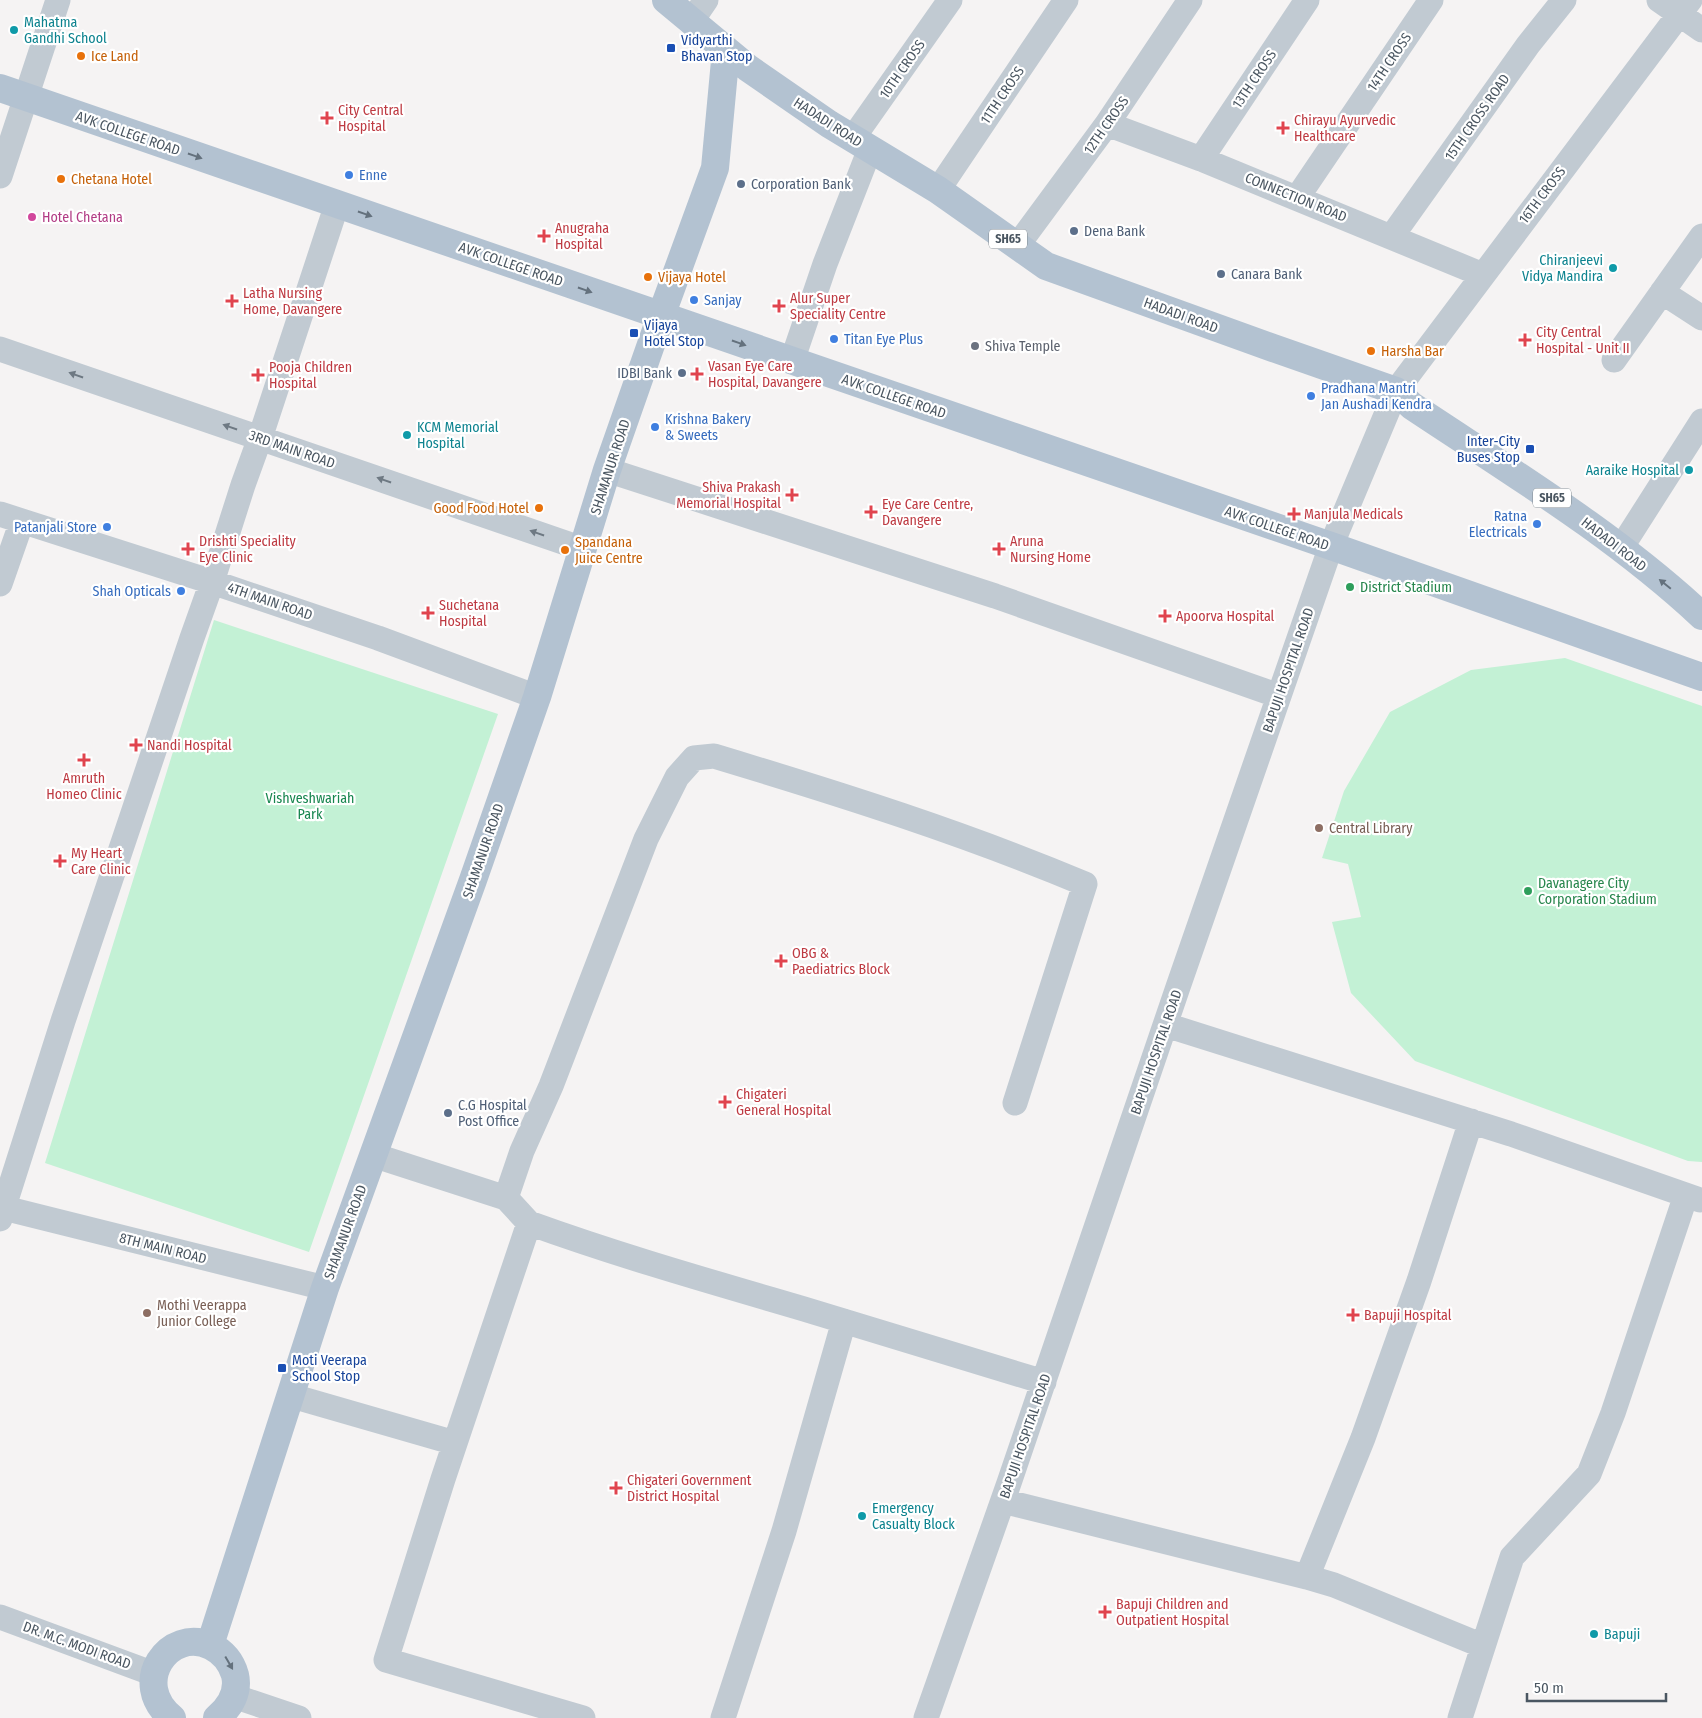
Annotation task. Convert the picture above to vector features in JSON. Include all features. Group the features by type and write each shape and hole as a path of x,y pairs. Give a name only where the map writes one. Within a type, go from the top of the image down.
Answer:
{"main road":[{"name":"HADADI ROAD","path":"666,0 690,22 748,68 861,143 938,190 1046,266 1396,391 1412,406 1581,517 1625,541 1702,616"},
{"name":"SHAMANUR ROAD","path":"210,1645 292,1396 325,1288 473,880 537,697 608,470 661,316 716,168 726,50"},
{"name":"AVK COLLEGE ROAD","path":"0,88 1331,546 1702,677"},
{"path":"1625,541 1651,549 1702,592"},
{"path":"172,1718 158,1704 154,1695 154,1674 161,1660 172,1648 195,1642 210,1645 222,1653 233,1667 236,1679 233,1696 224,1712 217,1718"}],"street":[{"path":"0,176 58,0"},
{"path":"690,22 706,0"},
{"name":"10TH CROSS","path":"792,361 825,264 861,143 950,0"},
{"name":"11TH CROSS","path":"938,190 1066,0"},
{"name":"12TH CROSS","path":"1017,246 1107,124 1190,0"},
{"name":"13TH CROSS","path":"1201,159 1307,0"},
{"name":"14TH CROSS","path":"1296,198 1431,0"},
{"name":"15TH CROSS ROAD","path":"1392,236 1528,45 1564,0"},
{"path":"1659,0 1685,7 1702,30"},
{"name":"16TH CROSS","path":"1396,391 1685,7"},
{"name":"CONNECTION ROAD","path":"1107,124 1201,159 1483,274"},
{"path":"1,1212 63,1020 188,647 212,582 337,204"},
{"path":"1614,360 1702,236"},
{"path":"1662,292 1702,318"},
{"name":"3RD MAIN ROAD","path":"0,348 583,549"},
{"name":"BAPUJI HOSPITAL ROAD","path":"926,1718 1003,1501 1331,546 1396,391"},
{"path":"1625,541 1702,421"},
{"path":"608,470 994,596 1279,696"},
{"path":"0,584 11,518"},
{"name":"4TH MAIN ROAD","path":"11,518 212,582 378,638 537,697"},
{"path":"506,1198 522,1151 555,1077 646,839 677,777 694,758 714,756 825,790 968,837 1085,884 1015,1102"},
{"path":"1166,1024 1471,1121 1694,1198 1589,1474 1512,1557 1461,1718"},
{"path":"1307,1577 1363,1438 1419,1281 1471,1121"},
{"path":"373,1154 506,1198 529,1223 618,1254 1044,1382"},
{"name":"8TH MAIN ROAD","path":"1,1212 325,1288"},
{"path":"529,1223 455,1443 386,1660 583,1718"},
{"path":"723,1718 784,1531 844,1321"},
{"path":"292,1396 455,1443"},
{"path":"1003,1501 1307,1577 1483,1646"},
{"name":"DR. M.C. MODI ROAD","path":"0,1617 154,1674"},
{"path":"233,1696 270,1714 300,1718"}],"green space":[{"name":"Vishveshwariah Park","path":"214,620 498,714 309,1252 45,1163"},
{"name":"Davanagere City Corporation Stadium","path":"1565,658 1702,706 1702,1162 1688,1161 1415,1061 1351,993 1332,922 1361,917 1348,864 1322,858 1344,791 1390,712 1471,670"}],"place":[{"name":"Mahatma Gandhi School","path":"14,30"},
{"name":"Vidyarthi Bhavan Stop","path":"671,48"},
{"name":"Ice Land","path":"81,56"},
{"name":"City Central Hospital","path":"327,118"},
{"name":"Chirayu Ayurvedic Healthcare","path":"1283,128"},
{"name":"Enne","path":"349,175"},
{"name":"Chetana Hotel","path":"61,179"},
{"name":"Corporation Bank","path":"741,184"},
{"name":"Hotel Chetana","path":"32,217"},
{"name":"Dena Bank","path":"1074,231"},
{"name":"Anugraha Hospital","path":"544,236"},
{"name":"Chiranjeevi Vidya Mandira","path":"1613,268"},
{"name":"Canara Bank","path":"1221,274"},
{"name":"Vijaya Hotel","path":"648,277"},
{"name":"Sanjay","path":"694,300"},
{"name":"Latha Nursing Home, Davangere","path":"232,301"},
{"name":"Alur Super Speciality Centre","path":"779,306"},
{"name":"Vijaya Hotel Stop","path":"634,333"},
{"name":"Titan Eye Plus","path":"834,339"},
{"name":"City Central Hospital - Unit II","path":"1525,340"},
{"name":"Shiva Temple","path":"975,346"},
{"name":"Harsha Bar","path":"1371,351"},
{"name":"IDBI Bank","path":"682,373"},
{"name":"Vasan Eye Care Hospital, Davangere","path":"697,374"},
{"name":"Pooja Children Hospital","path":"258,375"},
{"name":"Pradhana Mantri Jan Aushadi Kendra","path":"1311,396"},
{"name":"Krishna Bakery & Sweets","path":"655,427"},
{"name":"KCM Memorial Hospital","path":"407,435"},
{"name":"Inter-City Buses Stop","path":"1530,449"},
{"name":"Aaraike Hospital","path":"1689,470"},
{"name":"Shiva Prakash Memorial Hospital","path":"792,495"},
{"name":"Good Food Hotel","path":"539,508"},
{"name":"Eye Care Centre, Davangere","path":"871,512"},
{"name":"Manjula Medicals","path":"1294,514"},
{"name":"Ratna Electricals","path":"1537,524"},
{"name":"Patanjali Store","path":"107,527"},
{"name":"Drishti Speciality Eye Clinic","path":"188,549"},
{"name":"Aruna Nursing Home","path":"999,549"},
{"name":"Spandana Juice Centre","path":"565,550"},
{"name":"District Stadium","path":"1350,587"},
{"name":"Shah Opticals","path":"181,591"},
{"name":"Suchetana Hospital","path":"428,613"},
{"name":"Apoorva Hospital","path":"1165,616"},
{"name":"Nandi Hospital","path":"136,745"},
{"name":"Amruth Homeo Clinic","path":"84,760"},
{"name":"Central Library","path":"1319,828"},
{"name":"My Heart Care Clinic","path":"60,861"},
{"name":"Davanagere City Corporation Stadium","path":"1528,891"},
{"name":"OBG & Paediatrics Block","path":"781,961"},
{"name":"Chigateri General Hospital","path":"725,1102"},
{"name":"C.G Hospital Post Office","path":"448,1113"},
{"name":"Mothi Veerappa Junior College","path":"147,1313"},
{"name":"Bapuji Hospital","path":"1353,1315"},
{"name":"Moti Veerapa School Stop","path":"282,1368"},
{"name":"Chigateri Government District Hospital","path":"616,1488"},
{"name":"Emergency Casualty Block","path":"862,1516"},
{"name":"Bapuji Children and Outpatient Hospital","path":"1105,1612"},
{"name":"Bapuji","path":"1594,1634"}]}
